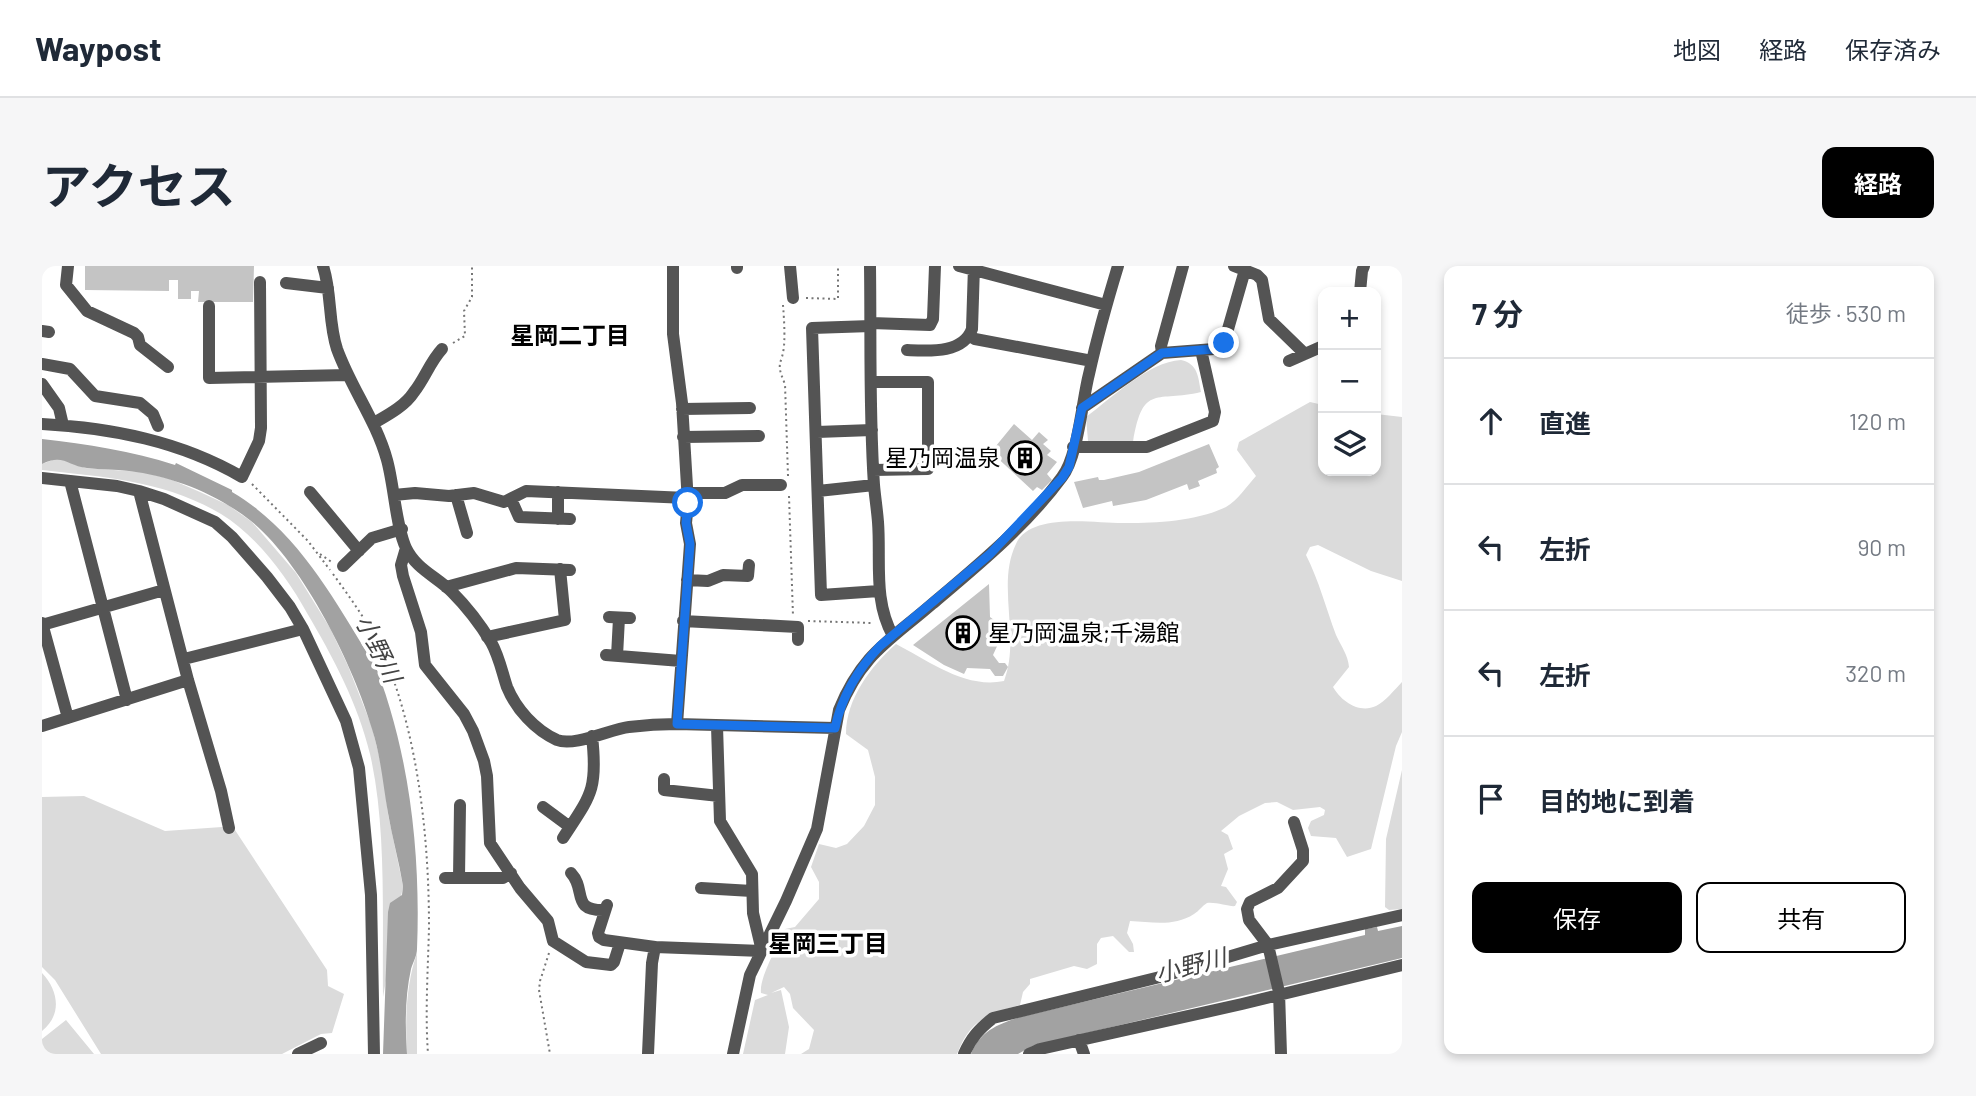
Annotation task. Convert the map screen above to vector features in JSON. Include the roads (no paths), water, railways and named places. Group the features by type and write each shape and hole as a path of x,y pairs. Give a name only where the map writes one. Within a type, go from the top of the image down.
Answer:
{"street":[{"path":"68,266 66,285 87,311 134,333 141,345 168,367"},
{"path":"323,266 332,330 348,375 374,423 387,461 406,548 424,570 446,587 478,622 493,646 514,702 531,721 565,742 627,727 677,724 835,728"},
{"path":"673,266 673,334 682,409 686,523 690,544 677,724"},
{"path":"790,266 793,298"},
{"path":"870,266 873,470 878,522 879,591 886,623 893,636"},
{"path":"879,591 821,595 812,328 871,324 930,325 933,319 934,266"},
{"path":"959,266 1106,305"},
{"path":"733,1054 750,975 817,829 839,710 857,673 880,646 990,554 1041,501 1069,467 1092,361 1118,266"},
{"path":"1162,353 1161,346 1183,266"},
{"path":"1360,287 1364,266"},
{"path":"907,350 948,349 970,336 974,268"},
{"path":"1082,408 1162,353 1214,349 1224,343 1239,268 1257,275 1262,280 1269,319 1304,354"},
{"path":"42,424 63,425 160,442 215,461 242,477 259,441 260,282"},
{"path":"286,283 328,288"},
{"path":"209,306 209,378 348,375"},
{"path":"970,336 1092,361"},
{"path":"1289,361 1318,348"},
{"path":"374,423 391,413 414,393 433,359 442,349"},
{"path":"1073,447 1147,447 1213,421 1215,412 1201,350"},
{"path":"42,364 70,369 94,396 141,403 153,414 158,426"},
{"path":"872,382 928,382 928,469 873,470"},
{"path":"42,384 60,408 63,425"},
{"path":"682,409 750,408"},
{"path":"817,432 872,430"},
{"path":"683,437 759,437"},
{"path":"42,478 139,491 215,522 267,577 303,629 346,721 359,768 371,895 373,1054"},
{"path":"70,481 127,699"},
{"path":"394,495 474,493 504,502 526,491 687,496 726,494 741,485 786,487"},
{"path":"818,491 874,485"},
{"path":"139,491 229,828"},
{"path":"310,492 359,551"},
{"path":"511,499 519,517 564,519 558,492"},
{"path":"456,495 467,533"},
{"path":"343,566 372,538 402,529"},
{"path":"406,548 401,565 402,576 421,632 425,665 464,714 474,731 487,776 490,843 520,888 548,921 553,941 586,962 611,965 620,943"},
{"path":"687,580 708,581 723,575 748,576 749,565"},
{"path":"446,587 516,568 565,569 565,620 487,637"},
{"path":"68,718 42,625 164,590"},
{"path":"619,618 611,656 681,661"},
{"path":"683,621 741,630 798,627 798,640"},
{"path":"184,659 303,629"},
{"path":"42,726 188,680"},
{"path":"717,726 720,821 752,874 753,913 762,951"},
{"path":"547,807 567,833 599,783 592,736"},
{"path":"664,779 664,790 719,796"},
{"path":"457,812 459,878"},
{"path":"1282,1054 1279,994 1268,948 1249,920 1247,909 1251,902 1278,888 1303,861 1303,850 1294,822"},
{"path":"445,878 503,878 511,873"},
{"path":"578,878 580,901 584,906 594,911 606,908 598,928 599,937 620,943 655,947 762,951"},
{"path":"701,888 752,891"},
{"path":"964,1054 980,1028 993,1018 1402,915"},
{"path":"648,1054 655,947"},
{"path":"1029,1054 1040,1049 1402,965"},
{"path":"1079,1040 1084,1054"},
{"path":"298,1054 321,1042"}],"place":[{"name":"星乃岡温泉","path":"1025,458"},
{"name":"星乃岡温泉;千湯館","path":"963,633"}],"district":[{"name":"星岡二丁目","path":"570,336"},
{"name":"星岡三丁目","path":"828,944"}],"water label":[{"name":"小野川","path":"378,649"},
{"name":"小野川","path":"1191,966"}]}
